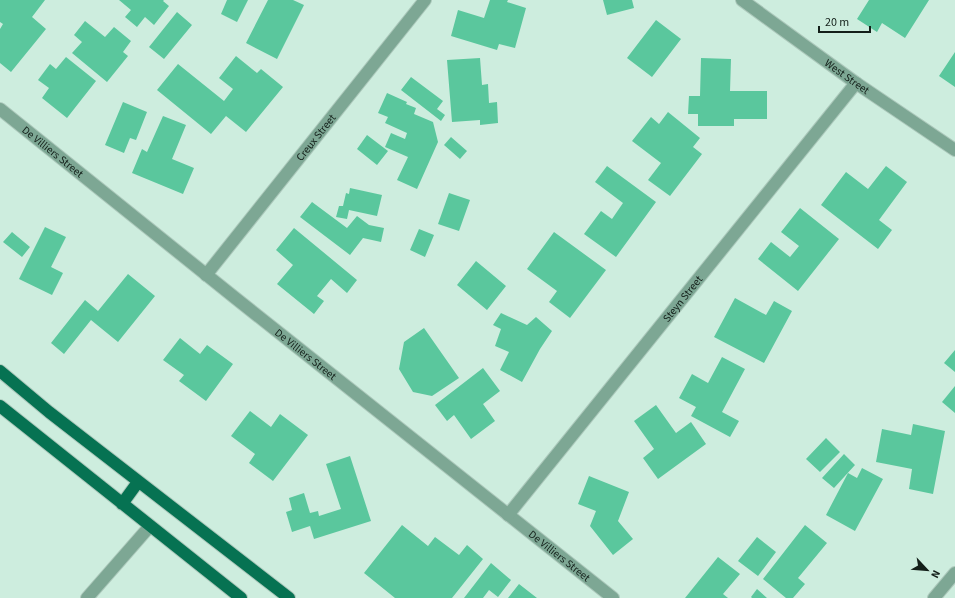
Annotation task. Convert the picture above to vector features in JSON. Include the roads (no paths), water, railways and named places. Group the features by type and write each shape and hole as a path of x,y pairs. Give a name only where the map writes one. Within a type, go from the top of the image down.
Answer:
{"main road":[{"path":"0,371 49,412 138,482 289,598"},
{"path":"0,406 242,598"},
{"path":"122,504 138,482"}],"street":[{"name":"Creux Street","path":"206,275 426,0"},
{"name":"West Street","path":"742,0 856,83 955,150"},
{"name":"Steyn Street","path":"508,515 856,83"},
{"name":"De Villiers Street","path":"0,109 206,275 613,598"},
{"path":"87,598 150,526"},
{"path":"934,598 955,573"}]}
